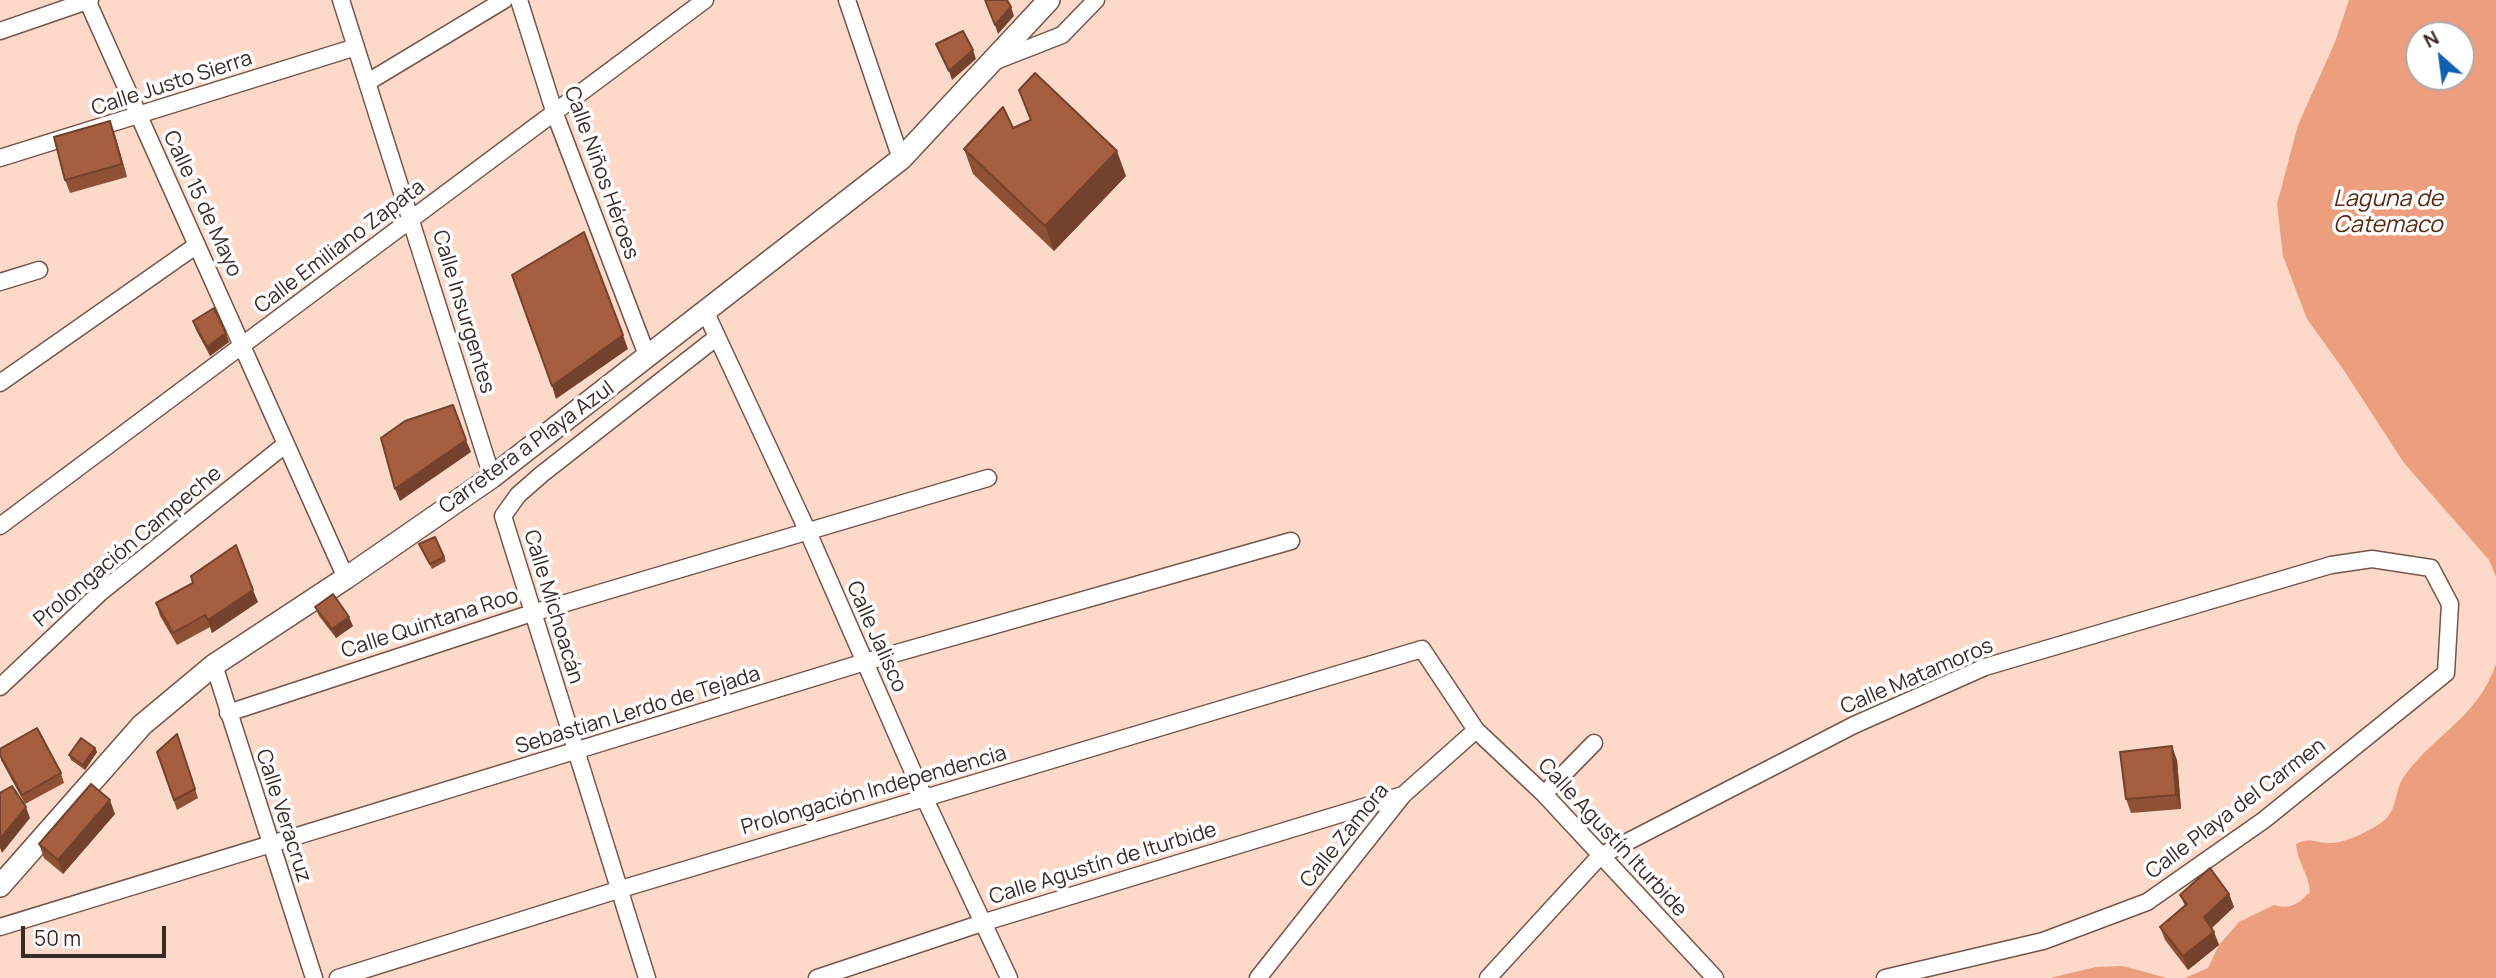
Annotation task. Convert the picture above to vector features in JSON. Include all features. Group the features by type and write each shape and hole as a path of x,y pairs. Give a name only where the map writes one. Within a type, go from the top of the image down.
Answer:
{"main road":[{"name":"Carretera a Playa Azul","path":"0,887 142,725 214,665 492,477 901,159 1049,0"}],"street":[{"path":"0,31 88,0"},
{"name":"Calle 15 de Mayo","path":"88,0 346,578"},
{"name":"Calle Insurgentes","path":"341,0 492,477"},
{"path":"368,82 504,0"},
{"name":"Calle Niños Héroes","path":"519,0 555,114 648,358"},
{"name":"Calle Emiliano Zapata","path":"0,526 705,0"},
{"path":"847,0 901,159"},
{"path":"990,63 1062,35 1096,0"},
{"name":"Calle Justo Sierra","path":"0,158 139,117 356,47"},
{"path":"0,383 197,245"},
{"path":"0,282 39,270"},
{"name":"Calle Jalisco","path":"706,313 808,532 924,797 1009,978"},
{"name":"Calle Michoacán","path":"647,978 503,516 518,495 534,481 717,337"},
{"name":"Prolongación Campeche","path":"0,687 101,592 286,444"},
{"name":"Calle Quintana Roo","path":"228,713 532,613 988,478"},
{"name":"Sebastian Lerdo de Tejada","path":"0,927 576,753 864,662 1291,541"},
{"name":"Calle Matamoros","path":"1488,978 1600,856 1854,725 1985,667 2331,565 2372,559 2431,568"},
{"name":"Calle Playa del Carmen","path":"1885,978 2043,941 2147,902 2264,820 2446,673 2450,604 2431,568"},
{"name":"Calle Agustín Iturbide","path":"1422,649 1476,730 1544,794 1715,978"},
{"name":"Prolongación Independencia","path":"338,978 924,797 1422,649"},
{"name":"Calle Veracruz","path":"214,665 314,978"},
{"name":"Calle Zamora","path":"1258,978 1403,795 1476,730"},
{"path":"1544,794 1594,743"},
{"name":"Calle Agustín de Iturbide","path":"817,978 985,922 1403,795"}],"water":[{"name":"Laguna de Catemaco","path":"2349,0 2496,0 2496,577 2489,560 2404,463 2307,319 2283,256 2277,204 2298,125 2335,42"},
{"path":"2496,664 2496,978 2185,978 2208,968 2219,945 2239,922 2274,905 2294,905 2310,892 2296,844 2310,840 2327,843 2345,841 2371,829 2387,817 2394,806 2405,775 2467,712 2488,682"},
{"path":"2123,966 2167,978 2050,978 2096,967"}],"building":[{"path":"985,0 1007,0 1011,7 995,25"},
{"path":"963,31 973,50 949,71 936,44"},
{"path":"1035,73 1117,151 1045,226 964,149 1003,107 1013,128 1031,120 1019,90"},
{"path":"110,121 122,164 65,180 54,137"},
{"path":"584,232 623,335 552,386 512,275"},
{"path":"214,308 226,333 207,347 193,321"},
{"path":"453,405 466,440 395,489 381,438 405,421"},
{"path":"435,537 444,557 430,564 419,544"},
{"path":"236,545 253,590 208,620 205,615 173,633 156,603 193,583 191,576"},
{"path":"333,594 349,617 332,629 315,607"},
{"path":"37,728 61,773 22,795 0,755 0,749"},
{"path":"177,734 195,789 174,800 157,752"},
{"path":"81,738 95,748 83,765 69,755"},
{"path":"2172,746 2176,795 2126,799 2120,752"},
{"path":"91,784 110,800 58,860 39,844"},
{"path":"12,786 26,807 0,839 0,793"},
{"path":"2210,868 2229,894 2204,917 2214,932 2183,956 2160,927 2187,904 2180,895"}]}
